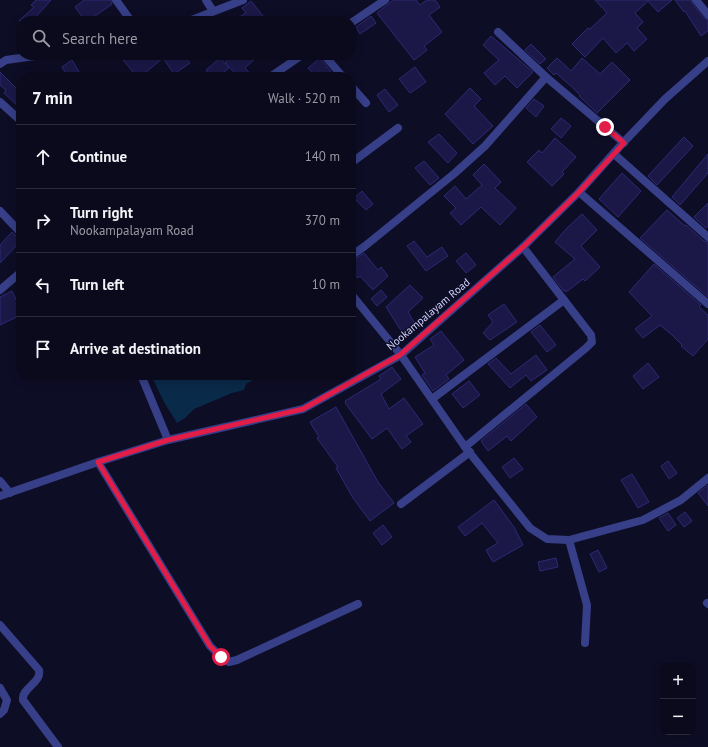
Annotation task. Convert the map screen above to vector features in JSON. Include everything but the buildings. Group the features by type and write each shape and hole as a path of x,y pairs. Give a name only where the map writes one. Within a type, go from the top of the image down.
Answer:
{"street":[{"path":"116,0 127,16"},
{"path":"206,0 213,11"},
{"path":"201,16 243,0"},
{"path":"356,19 385,0"},
{"path":"696,0 708,15"},
{"path":"498,32 546,77 624,143"},
{"path":"0,64 6,60 16,59"},
{"path":"277,72 295,60"},
{"path":"328,60 339,72"},
{"name":"Nookampalayam Road","path":"356,379 400,355 523,247 579,192 665,99 708,61"},
{"path":"356,252 455,173 485,146 546,77"},
{"path":"356,92 366,103"},
{"path":"0,102 16,116"},
{"path":"356,159 398,128"},
{"path":"614,154 708,237"},
{"path":"579,192 708,304"},
{"path":"0,211 16,228"},
{"path":"401,504 592,342 591,335 523,247"},
{"path":"0,290 16,276"},
{"path":"356,300 400,355 467,449 530,528 547,539 569,540 643,520 681,500 708,478"},
{"path":"432,399 564,300"},
{"path":"144,380 168,440"},
{"name":"Nookampalayam Road","path":"0,496 98,462 168,440 303,409 355,380"},
{"path":"98,462 210,646 221,657 229,662 237,660 358,604"},
{"path":"0,481 10,492"},
{"path":"569,540 587,605 585,643"},
{"path":"0,625 39,670 40,674 38,678 24,694 23,700 58,747"},
{"path":"0,688 7,700 4,710 0,714"}],"water":[{"path":"153,380 253,380 246,384 244,390 232,393 194,409 185,418 177,423 164,402"}],"route":[{"path":"221,657 210,646 98,462 168,440 303,409 400,355 523,247 579,192 624,143 605,127"}]}
